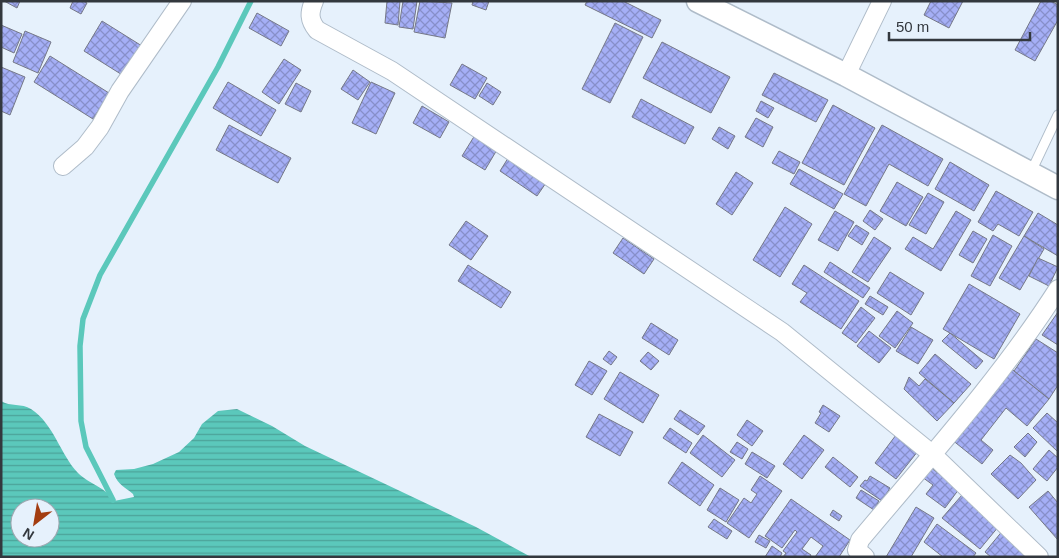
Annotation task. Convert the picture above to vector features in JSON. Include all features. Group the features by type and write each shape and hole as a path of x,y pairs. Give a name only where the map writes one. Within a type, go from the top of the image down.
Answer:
{"street":[{"path":"62,166 85,147 100,128 120,91 182,1"},
{"path":"314,1 310,12 311,22 317,30 392,71 782,332 932,454 1039,557"},
{"path":"698,1 846,75 1058,188"},
{"path":"846,75 882,1"},
{"path":"865,557 857,550 860,540 1031,331 1058,289"}],"lane":[{"path":"1030,174 1058,115"}],"shaded area":[{"path":"1,401 27,407 39,415 78,473 102,489 114,501 134,497 118,481 114,474 116,470 134,469 153,464 179,452 194,438 202,424 218,411 237,409 272,426 305,446 476,527 531,557 1,557"}],"building":[{"path":"4,1 20,1 17,8"},
{"path":"73,1 87,3 81,14 70,8"},
{"path":"387,1 400,1 398,25 385,23"},
{"path":"403,1 417,1 413,29 399,27"},
{"path":"420,1 452,3 445,38 414,32"},
{"path":"473,1 489,1 486,10 472,5"},
{"path":"587,1 623,1 661,20 652,38 585,5"},
{"path":"931,1 963,1 949,28 924,15"},
{"path":"1041,1 1051,1 1058,5 1058,20 1035,61 1015,50"},
{"path":"257,13 289,31 281,46 249,28"},
{"path":"102,21 142,46 124,76 84,51"},
{"path":"615,23 643,37 610,103 582,89"},
{"path":"1,25 22,34 14,53 1,47"},
{"path":"25,31 51,42 38,73 13,62"},
{"path":"662,42 730,77 711,113 643,78"},
{"path":"50,56 109,93 93,119 34,82"},
{"path":"284,59 301,70 279,104 262,92"},
{"path":"462,64 487,78 475,99 450,85"},
{"path":"1,67 25,77 10,115 1,111"},
{"path":"353,70 370,82 358,100 341,89"},
{"path":"774,73 828,100 816,122 762,95"},
{"path":"228,82 276,110 261,136 213,108"},
{"path":"371,82 395,93 376,134 352,123"},
{"path":"296,83 311,91 301,112 285,104"},
{"path":"487,83 501,92 493,105 479,96"},
{"path":"641,99 694,127 685,144 632,117"},
{"path":"761,101 774,108 768,118 756,111"},
{"path":"833,105 875,128 844,185 802,163"},
{"path":"422,106 449,122 440,138 413,123"},
{"path":"756,118 773,127 763,147 745,137"},
{"path":"229,125 291,158 278,183 216,150"},
{"path":"882,125 943,159 928,186 889,164 866,206 844,194"},
{"path":"719,127 735,136 728,149 712,139"},
{"path":"475,135 498,148 485,170 462,156"},
{"path":"779,151 800,162 794,174 772,163"},
{"path":"510,155 548,180 537,196 500,171"},
{"path":"950,162 989,185 974,211 935,189"},
{"path":"799,169 843,194 834,209 790,184"},
{"path":"736,172 753,183 732,215 716,204"},
{"path":"897,182 923,197 906,226 880,211"},
{"path":"996,191 1033,212 1019,236 998,224 993,231 978,222"},
{"path":"928,193 944,202 926,234 909,225"},
{"path":"785,207 812,224 780,277 753,260"},
{"path":"870,210 883,219 875,230 863,221"},
{"path":"835,211 854,222 838,251 818,240"},
{"path":"956,211 971,220 941,271 905,249 913,237 933,249"},
{"path":"1038,213 1058,225 1058,256 1024,236"},
{"path":"466,221 488,236 471,260 449,245"},
{"path":"856,225 869,233 862,245 848,236"},
{"path":"973,231 987,239 973,263 959,255"},
{"path":"993,235 1012,246 990,286 971,276"},
{"path":"1024,236 1044,249 1020,290 999,278"},
{"path":"874,237 891,248 868,282 852,272"},
{"path":"623,238 654,259 644,274 613,253"},
{"path":"1038,258 1058,267 1049,286 1029,276"},
{"path":"830,262 870,288 863,298 824,272"},
{"path":"468,265 511,292 501,308 458,281"},
{"path":"804,265 859,301 841,329 800,302 807,293 792,284"},
{"path":"890,272 924,293 911,315 877,293"},
{"path":"969,284 1020,314 994,359 943,329"},
{"path":"870,296 888,307 883,315 865,304"},
{"path":"861,307 875,318 856,343 842,333"},
{"path":"897,311 913,323 895,348 879,336"},
{"path":"1058,312 1058,345 1042,335"},
{"path":"651,323 678,340 669,355 642,338"},
{"path":"911,327 933,340 918,364 896,351"},
{"path":"869,331 891,348 879,363 857,346"},
{"path":"950,333 983,361 976,369 942,341"},
{"path":"1036,339 1058,353 1058,385 1049,399 1014,371"},
{"path":"609,351 617,357 611,365 603,359"},
{"path":"648,352 659,361 651,370 640,361"},
{"path":"935,354 971,384 954,403 919,373"},
{"path":"589,361 607,371 592,395 575,385"},
{"path":"1009,367 1049,399 1027,426 1006,408 981,440 993,450 982,464 951,439"},
{"path":"620,372 659,395 643,423 604,399"},
{"path":"909,377 919,386 925,379 954,403 937,421 904,389"},
{"path":"823,405 840,416 829,432 815,423"},
{"path":"680,410 705,426 698,435 674,419"},
{"path":"1047,413 1058,423 1058,452 1033,428"},
{"path":"599,414 633,432 620,456 586,437"},
{"path":"747,420 763,431 752,446 737,435"},
{"path":"670,428 692,443 686,453 663,438"},
{"path":"1028,433 1037,442 1025,457 1014,447"},
{"path":"703,435 735,460 722,477 690,453"},
{"path":"804,435 824,450 802,479 783,464"},
{"path":"896,435 918,451 896,479 875,463"},
{"path":"737,442 748,449 742,459 730,452"},
{"path":"1049,450 1058,458 1058,467 1047,481 1033,469"},
{"path":"752,452 775,466 767,478 745,464"},
{"path":"1010,455 1021,463 1036,480 1018,499 991,474"},
{"path":"833,457 858,477 850,487 825,467"},
{"path":"682,462 714,485 700,506 668,483"},
{"path":"930,467 959,489 945,508 926,494 933,485 922,477"},
{"path":"760,476 782,491 749,538 727,523 744,498 751,503 757,494 751,490"},
{"path":"870,476 890,488 882,501 860,486"},
{"path":"720,488 739,500 726,522 707,510"},
{"path":"861,490 879,501 874,510 856,498"},
{"path":"1048,491 1058,503 1058,540 1029,507"},
{"path":"962,495 999,526 980,549 942,518"},
{"path":"791,499 850,540 839,557 815,557 823,546 811,537 802,549 811,555 810,557 783,557 786,553 783,551 797,532 795,530 782,548 765,536"},
{"path":"916,507 934,518 911,557 886,557"},
{"path":"833,510 842,516 839,521 830,515"},
{"path":"714,519 732,531 727,539 708,527"},
{"path":"937,524 976,553 973,557 943,557 924,542"},
{"path":"1004,529 1039,557 991,557 985,552"},
{"path":"759,535 770,541 766,548 755,542"},
{"path":"772,546 782,553 780,557 765,557"}],"waterway":[{"path":"113,500 86,447 81,421 80,346 83,319 100,275 218,67 251,1"}]}
